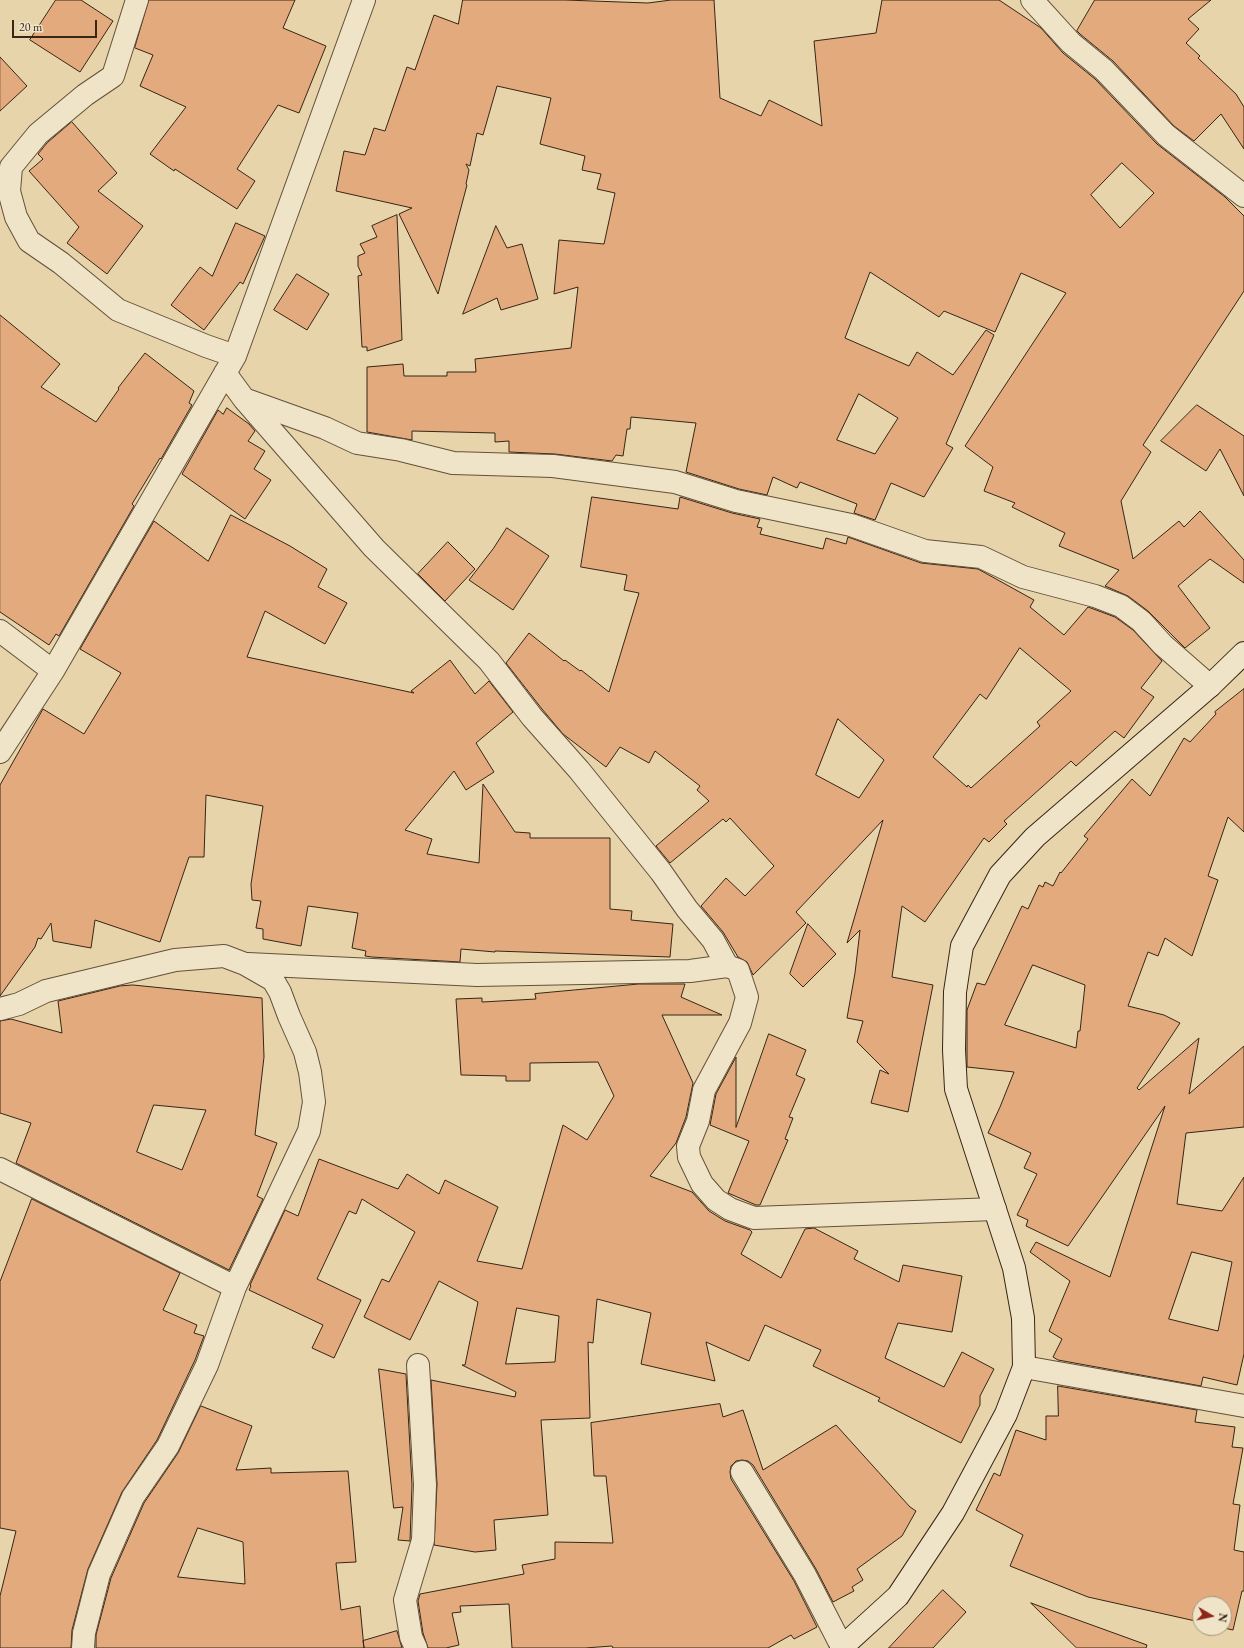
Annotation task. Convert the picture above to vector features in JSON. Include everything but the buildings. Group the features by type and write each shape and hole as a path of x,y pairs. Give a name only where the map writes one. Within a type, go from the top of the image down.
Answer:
{"street":[{"path":"137,0 113,76 85,95 38,134 11,167 9,191 16,217 29,241 61,263 118,310 206,346 230,364 244,400 374,548 489,661 532,717 579,770 662,872 687,909 713,940 727,966"},
{"path":"0,752 53,671 230,364 364,0"},
{"path":"1032,0 1071,43 1104,70 1166,135 1244,196"},
{"path":"244,400 326,428 357,443 401,450 453,463 553,466 675,482 736,501 851,525 926,551 981,557 1023,577 1095,596 1121,606 1141,621 1163,645 1210,686"},
{"path":"0,631 53,671"},
{"path":"742,1472 805,1575 841,1648 898,1596 953,1513 1006,1414 1024,1367 1023,1318 1014,1268 956,1089 954,1050 955,992 962,946 1000,875 1035,837 1210,686 1244,653"},
{"path":"0,1009 19,1004 46,991 175,960 224,956 245,964 273,980 280,992 305,1052 310,1072 314,1102 308,1131 295,1163 266,1219 235,1287 200,1378 168,1446 133,1497 99,1574 84,1633 83,1648"},
{"path":"245,964 477,975 690,970 727,966 738,970 746,997 740,1023 704,1090 698,1121 688,1146 689,1157 702,1184 716,1200 730,1209 754,1218 995,1209"},
{"path":"0,1169 235,1287"},
{"path":"416,1648 412,1637 404,1600 423,1540 425,1485 418,1365"},
{"path":"1024,1367 1244,1406"}]}
